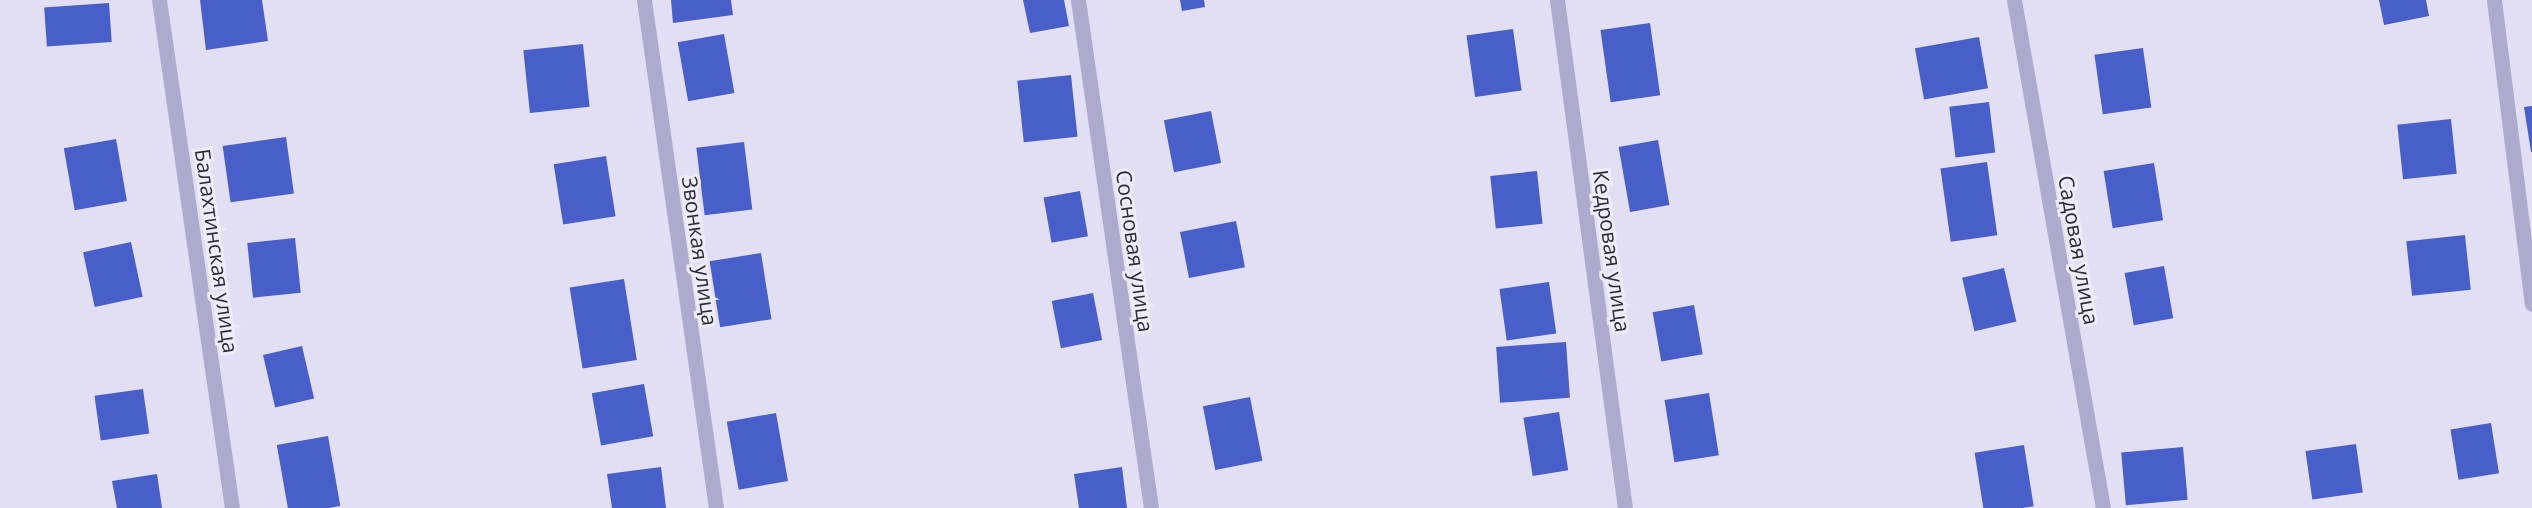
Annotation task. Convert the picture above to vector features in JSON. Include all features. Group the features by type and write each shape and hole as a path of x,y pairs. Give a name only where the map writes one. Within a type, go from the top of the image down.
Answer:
{"street":[{"name":"Балахтинская улица","path":"159,0 232,508"},
{"name":"Звонкая улица","path":"644,0 716,508"},
{"name":"Сосновая улица","path":"1078,0 1151,508"},
{"name":"Кедровая улица","path":"1557,0 1626,508"},
{"name":"Садовая улица","path":"2014,0 2103,508"},
{"path":"2494,0 2532,303"}],"building":[{"path":"200,0 262,0 268,41 206,50"},
{"path":"671,0 731,0 733,15 673,23"},
{"path":"1023,0 1064,0 1069,26 1030,33"},
{"path":"1180,0 1204,0 1205,7 1182,11"},
{"path":"2379,0 2426,0 2429,16 2384,25"},
{"path":"109,3 112,42 47,46 44,8"},
{"path":"1650,23 1660,95 1611,102 1600,30"},
{"path":"1513,29 1522,90 1475,97 1466,36"},
{"path":"724,34 734,93 688,101 678,42"},
{"path":"1979,37 1988,88 1924,99 1915,48"},
{"path":"583,44 590,107 530,113 523,50"},
{"path":"2143,48 2151,107 2103,114 2094,55"},
{"path":"1071,75 1077,137 1024,142 1017,81"},
{"path":"1989,102 1995,153 1956,157 1949,107"},
{"path":"2532,106 2532,152 2531,152 2524,107"},
{"path":"1211,111 1221,163 1174,172 1164,120"},
{"path":"2451,119 2457,174 2403,179 2397,125"},
{"path":"286,137 294,193 231,202 223,146"},
{"path":"116,139 127,201 75,210 64,148"},
{"path":"1658,140 1669,205 1630,212 1619,147"},
{"path":"744,142 752,209 705,215 696,148"},
{"path":"606,156 616,216 563,225 554,164"},
{"path":"1987,162 1997,235 1951,242 1940,169"},
{"path":"2154,163 2163,220 2113,228 2104,171"},
{"path":"1537,171 1543,224 1496,229 1490,176"},
{"path":"1080,191 1088,236 1052,243 1044,197"},
{"path":"1236,221 1245,267 1189,278 1180,232"},
{"path":"2465,235 2471,290 2412,296 2406,241"},
{"path":"295,238 301,293 253,298 247,243"},
{"path":"131,242 143,297 95,307 83,252"},
{"path":"761,253 771,319 720,327 710,261"},
{"path":"2164,266 2173,318 2134,325 2125,273"},
{"path":"2004,268 2016,322 1974,331 1962,278"},
{"path":"624,279 637,360 583,369 570,288"},
{"path":"1549,282 1556,333 1507,340 1499,289"},
{"path":"1093,293 1102,340 1061,348 1052,301"},
{"path":"1694,305 1703,354 1661,362 1653,312"},
{"path":"1566,342 1570,398 1500,403 1496,347"},
{"path":"302,346 314,399 275,408 263,355"},
{"path":"644,384 653,436 601,445 592,393"},
{"path":"143,389 149,434 101,440 94,396"},
{"path":"1709,393 1719,455 1674,462 1665,400"},
{"path":"1250,397 1262,461 1215,470 1203,406"},
{"path":"1559,412 1568,470 1533,476 1523,418"},
{"path":"776,413 788,481 739,490 727,422"},
{"path":"2491,423 2499,473 2458,480 2451,429"},
{"path":"328,436 340,506 288,508 277,445"},
{"path":"2356,444 2363,493 2312,500 2305,451"},
{"path":"2024,445 2034,506 1983,508 1975,453"},
{"path":"2183,447 2188,500 2126,505 2121,452"},
{"path":"661,467 666,508 612,508 607,474"},
{"path":"1122,467 1127,508 1079,508 1074,474"},
{"path":"157,474 162,508 117,508 112,481"}]}
